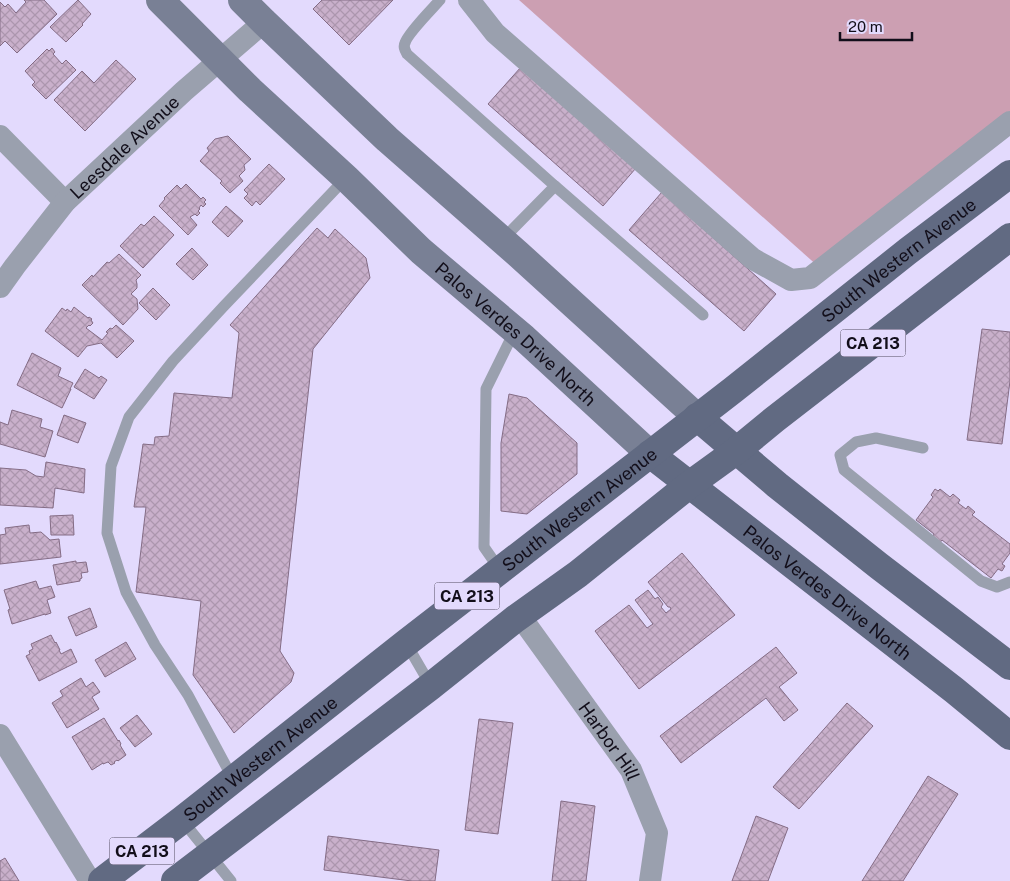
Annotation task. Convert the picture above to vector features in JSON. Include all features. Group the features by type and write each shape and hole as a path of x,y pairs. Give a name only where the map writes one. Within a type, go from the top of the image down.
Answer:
{"main road":[{"name":"Palos Verdes Drive North","path":"160,0 250,90 346,178 421,251 515,330 650,454 1010,736"},
{"path":"242,0 387,139 736,451 872,561 1010,666"},
{"name":"South Western Avenue","path":"102,881 908,251 1010,174"},
{"name":"CA 213","path":"175,881 520,616 578,574 689,485 736,451 1010,237"}],"street":[{"path":"469,0 495,32 753,259 791,280 810,278 1010,122"},
{"name":"Leesdale Avenue","path":"0,287 64,202 219,60 264,22"},
{"path":"0,136 64,202"},
{"name":"Harbor Hill","path":"520,616 631,770 657,833 650,881"},
{"path":"0,735 90,881"}],"lane":[{"path":"440,0 405,41 404,48 407,54 703,315"},
{"path":"233,779 188,695 155,645 126,592 107,533 111,466 129,417 173,361 346,178"},
{"path":"502,240 555,186"},
{"path":"500,570 484,547 486,389 515,330"},
{"path":"923,448 876,438 856,442 840,455 844,470 981,581 997,587 1010,582"},
{"path":"406,643 431,686"},
{"path":"182,820 231,881"}],"shaded area":[{"path":"519,0 1010,0 1010,116 820,268"}],"building":[{"path":"24,0 44,0 57,14 17,53 5,41 0,46 0,2 5,7 8,4 16,13 26,2"},
{"path":"78,0 91,14 66,42 50,27"},
{"path":"322,0 393,0 349,45 313,9"},
{"path":"52,48 55,52 53,54 62,64 66,60 76,70 46,99 32,85 35,82 25,71 47,49 49,51"},
{"path":"116,60 136,79 85,131 54,100 82,71 94,83"},
{"path":"521,67 636,168 603,206 488,104"},
{"path":"228,136 251,159 244,165 245,170 239,176 243,181 230,193 220,183 222,181 200,161 209,151 207,148 215,139"},
{"path":"269,164 285,179 260,205 256,201 252,206 244,198 248,194 244,190"},
{"path":"186,184 201,199 203,197 206,200 204,202 206,204 203,207 201,205 199,208 198,211 200,213 197,216 195,214 190,217 197,225 188,235 159,206 177,185 181,189"},
{"path":"662,192 776,294 744,331 629,230"},
{"path":"226,206 243,221 228,237 212,222"},
{"path":"154,216 174,235 143,268 120,246 141,224 144,226"},
{"path":"317,228 328,238 335,229 366,258 370,278 313,349 280,651 294,673 291,682 234,733 193,675 201,601 136,592 146,507 134,507 143,444 154,445 155,437 169,436 174,393 232,398 239,333 230,325"},
{"path":"192,248 208,265 193,280 176,264"},
{"path":"119,254 141,275 136,280 137,288 131,294 137,299 138,309 123,325 82,285 92,275 93,277 107,262 109,263"},
{"path":"153,288 170,305 156,320 139,303"},
{"path":"74,307 92,319 93,323 86,328 102,340 108,333 106,332 116,325 134,341 117,358 101,343 87,346 78,357 45,331 62,308 71,312"},
{"path":"982,329 1010,332 1010,381 1002,444 967,440"},
{"path":"32,353 61,368 58,376 73,383 62,408 17,385"},
{"path":"85,369 99,378 101,376 107,380 94,399 74,387"},
{"path":"509,394 527,398 577,443 577,474 527,514 501,511 501,443"},
{"path":"12,410 42,419 40,427 53,431 45,457 0,444 0,422 8,425"},
{"path":"64,415 86,423 78,443 57,435"},
{"path":"46,462 85,469 84,493 55,488 53,508 0,505 0,468 26,470 36,476 44,477"},
{"path":"935,489 938,491 940,489 950,497 953,494 960,500 958,503 966,509 968,506 975,512 972,515 1010,544 1010,553 1002,564 1005,566 1002,571 998,569 991,578 942,540 939,544 932,538 934,534 916,520 933,497 931,495"},
{"path":"73,515 74,535 51,535 50,516"},
{"path":"29,525 30,533 41,532 50,540 59,539 61,557 0,564 0,535 6,534 5,528"},
{"path":"682,553 735,615 639,689 595,631 629,605 647,628 653,624 635,600 648,590 655,599 658,597 663,604 661,607 666,613 671,609 648,582"},
{"path":"76,561 76,563 86,562 88,572 81,573 82,578 80,581 57,585 53,565"},
{"path":"36,581 39,589 51,586 55,597 47,600 51,613 12,624 4,590"},
{"path":"90,608 97,627 76,636 68,617"},
{"path":"51,635 61,654 71,649 77,662 39,681 26,656 33,649 31,644"},
{"path":"126,642 136,659 105,677 95,660"},
{"path":"776,647 797,673 779,687 798,710 784,721 766,698 681,763 660,736"},
{"path":"81,678 86,687 93,682 100,692 92,697 99,709 67,728 52,703 63,696 60,691"},
{"path":"847,703 873,726 799,809 773,787"},
{"path":"137,715 152,734 135,747 120,728"},
{"path":"104,718 119,740 126,755 111,765 108,762 103,763 92,770 72,737"},
{"path":"479,719 513,723 498,834 465,830"},
{"path":"928,776 958,794 903,881 862,881"},
{"path":"561,801 595,806 586,881 552,881"},
{"path":"756,816 788,828 768,881 732,881"},
{"path":"328,836 439,850 435,881 412,881 324,870"},
{"path":"5,858 19,881 0,881 0,861"}]}
